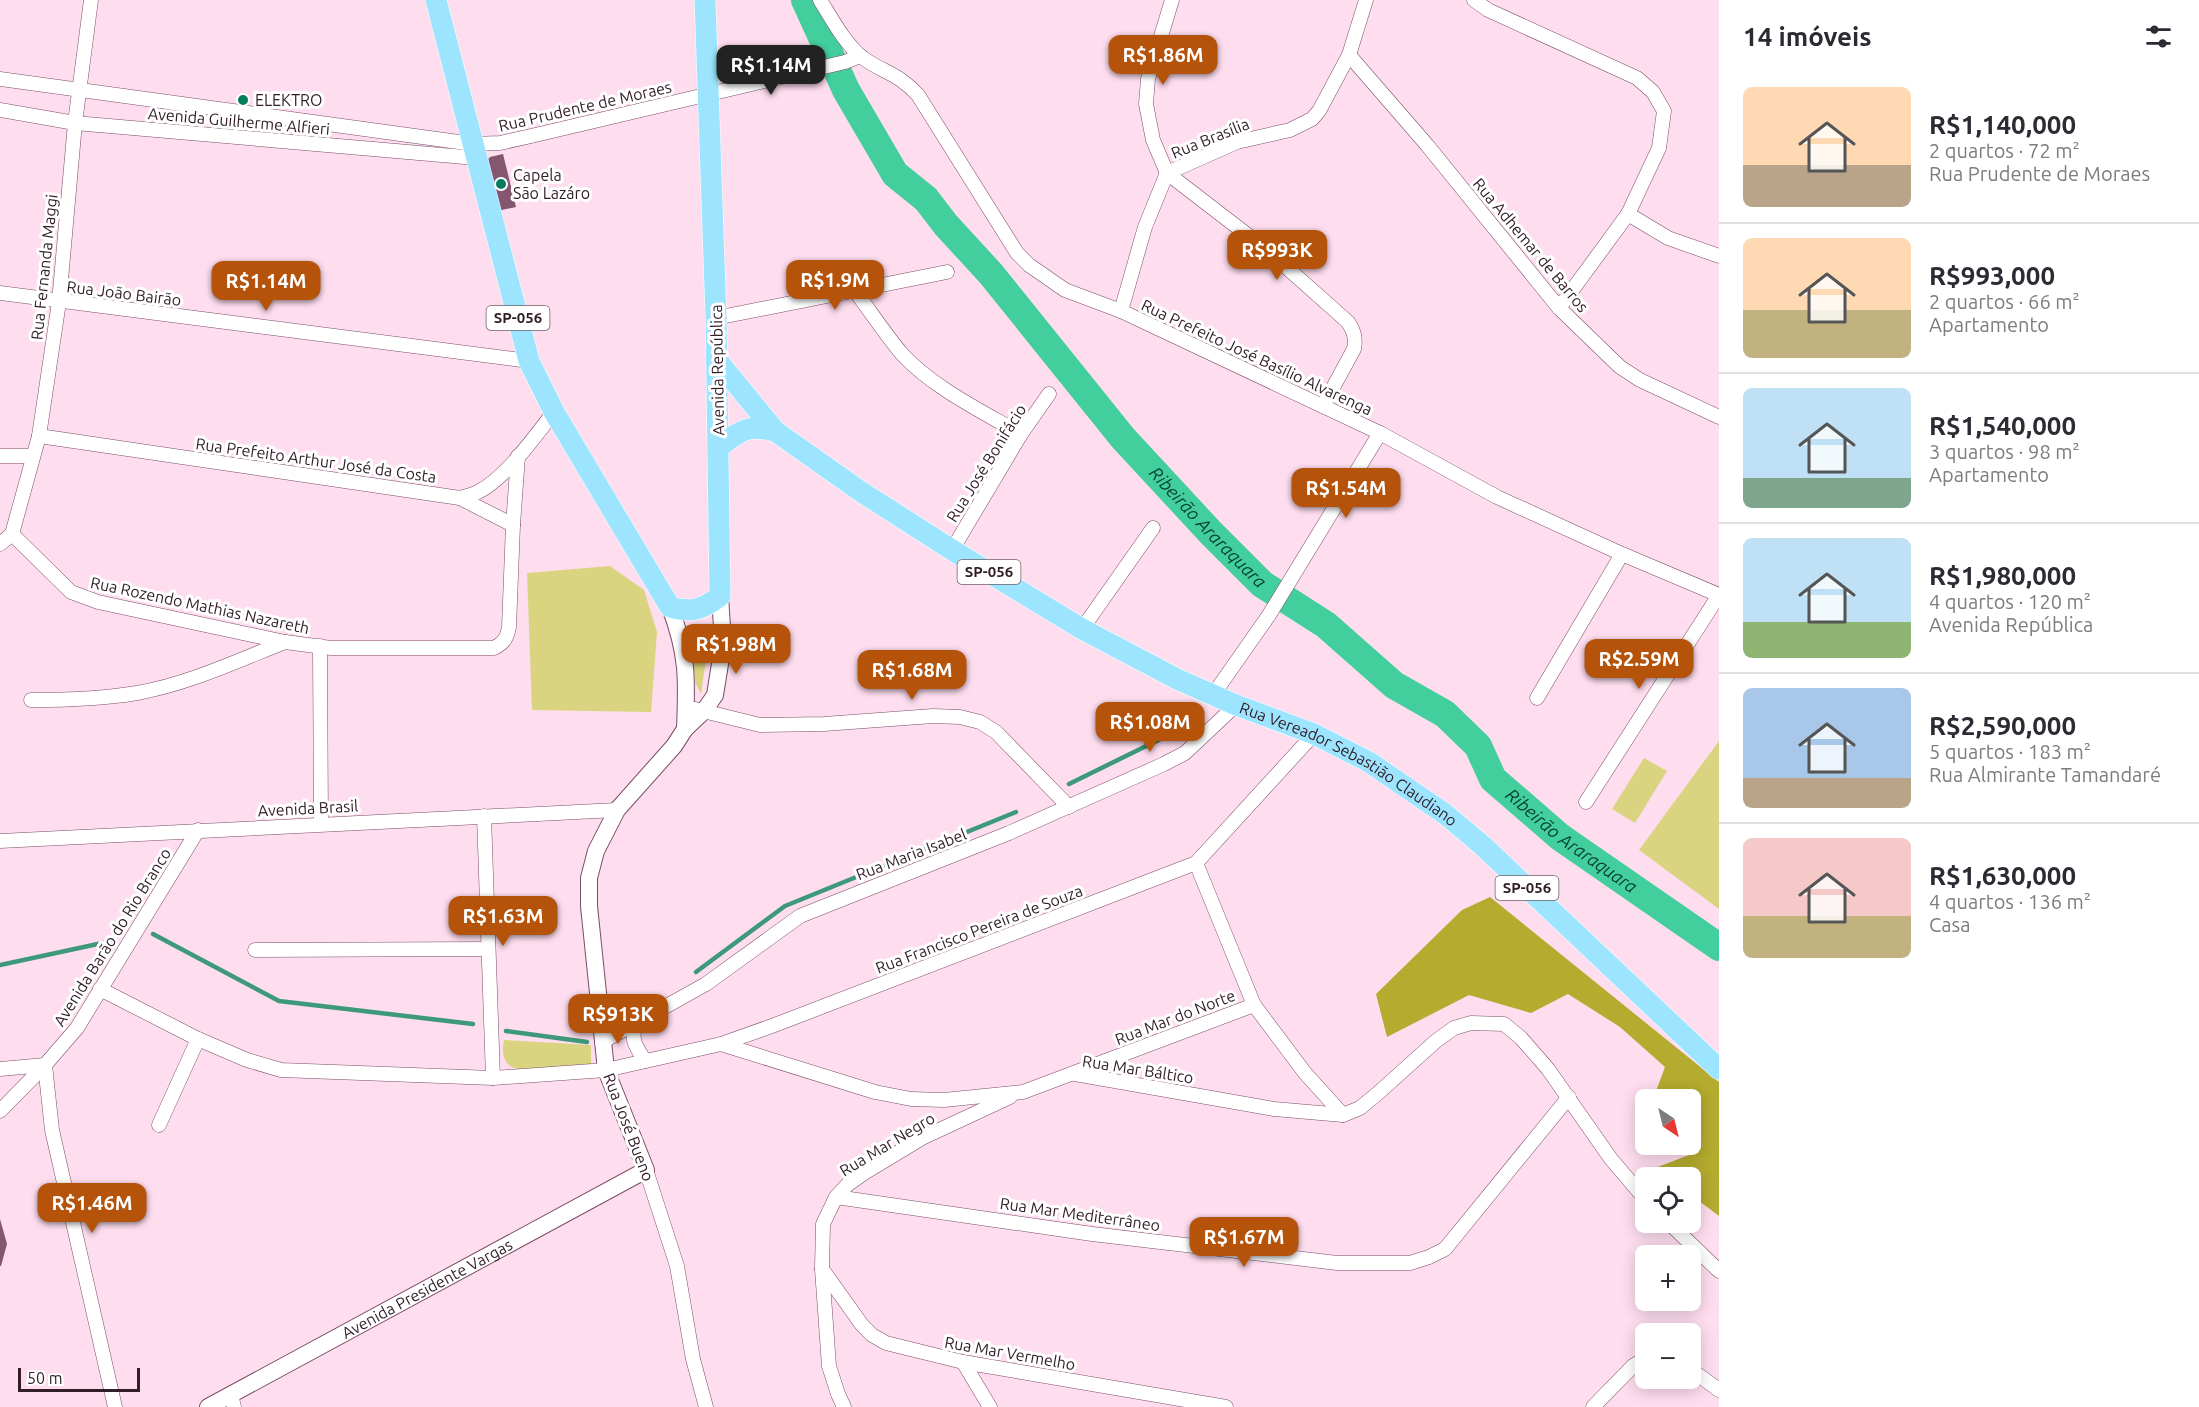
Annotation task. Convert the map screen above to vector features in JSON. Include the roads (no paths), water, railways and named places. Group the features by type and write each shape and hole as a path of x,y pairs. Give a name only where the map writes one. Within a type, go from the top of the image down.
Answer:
{"main road":[{"name":"SP-056","path":"436,0 529,361 554,412 670,607"},
{"name":"Avenida República","path":"705,0 716,318 720,596"},
{"name":"SP-056","path":"716,359 775,431"},
{"name":"SP-056","path":"719,447 746,428 757,427 775,431"},
{"name":"Rua Vereador Sebastião Claudiano","path":"775,431 860,491 1082,629 1176,679 1236,705 1314,734 1369,762 1445,814 1491,854 1719,1070"},
{"path":"670,607 684,611 698,609 710,604 720,596"}],"street":[{"name":"Rua Fernanda Maggi","path":"12,534 39,436 59,302 75,123 91,0"},
{"path":"820,0 860,56"},
{"path":"1172,0 1148,79 1146,104 1153,140 1167,173 1267,250 1348,322 1353,330 1354,349 1323,406"},
{"name":"Rua Brasília","path":"1121,311 1145,226 1167,173 1237,142 1290,130 1312,119 1319,111 1349,56 1366,0"},
{"path":"1474,0 1488,10 1637,78 1653,92 1664,111 1659,148 1629,214 1559,308"},
{"name":"Rua Prudente de Moraes","path":"475,151 845,62 860,56"},
{"name":"Rua Prefeito José Basílio Alvarenga","path":"860,56 906,81 918,94 1017,254 1065,290 1121,311 1380,433 1497,497 1719,595"},
{"name":"Rua Adhemar de Barros","path":"1349,56 1427,145 1559,308 1620,367 1719,417"},
{"name":"Avenida Guilherme Alfieri","path":"0,79 79,89 475,151"},
{"name":"Avenida Guilherme Alfieri","path":"0,110 75,123 475,151"},
{"path":"1629,214 1668,238 1719,256"},
{"path":"716,318 947,272"},
{"path":"855,291 903,355 952,393 1021,434"},
{"name":"Rua João Bairão","path":"0,293 529,361"},
{"name":"Rua José Bonifácio","path":"952,549 1021,434 1049,394"},
{"path":"460,498 478,493 518,456 554,412"},
{"path":"1213,695 1269,615 1380,433"},
{"name":"Rua Prefeito Arthur José da Costa","path":"39,436 460,498 513,525"},
{"path":"0,456 32,456"},
{"name":"Rua Rozendo Mathias Nazareth","path":"12,534 71,591 83,598 285,642 320,646 494,648 502,644 509,627 518,456"},
{"path":"1082,629 1153,528"},
{"path":"0,544 12,534"},
{"path":"1537,698 1622,554"},
{"path":"1586,802 1719,595"},
{"name":"Avenida República","path":"685,729 704,711 715,695 722,627 720,596"},
{"path":"670,607 683,646 688,685 685,729"},
{"path":"31,700 66,700 138,693 193,678 285,642"},
{"path":"320,646 321,824"},
{"name":"Rua Maria Isabel","path":"602,1042 706,984 800,916 1069,807 1185,753 1236,705"},
{"path":"686,708 760,725 824,724 933,716 960,717 980,722 996,732 1069,807"},
{"name":"Rua José Bueno","path":"685,729 674,746 617,810 596,851 589,878 589,906 606,1070 646,1170 676,1266 693,1359 706,1407"},
{"name":"Rua Francisco Pereira de Souza","path":"100,989 198,1039 247,1060 281,1070 493,1078 606,1070 721,1044 1196,863 1314,734"},
{"name":"Avenida Brasil","path":"0,841 617,810"},
{"path":"484,816 493,1078"},
{"name":"Avenida Barão do Rio Branco","path":"0,1111 77,1028 198,830"},
{"path":"1196,863 1254,1005 1305,1073 1343,1115 1360,1108 1454,1028 1472,1023 1504,1024 1521,1038 1548,1069 1611,1159 1635,1187"},
{"path":"255,950 487,949"},
{"name":"Rua Mar do Norte","path":"1075,1074 1254,1005"},
{"path":"636,1023 632,1034 634,1043 645,1061"},
{"path":"159,1125 198,1039"},
{"name":"Rua Mar Báltico","path":"721,1044 875,1092 911,1099 944,1100 1023,1092 1075,1074 1274,1109 1343,1115"},
{"path":"0,1069 45,1065 52,1130 115,1407"},
{"name":"Rua Mar Negro","path":"844,1407 829,1366 822,1269 823,1224 836,1197 847,1185 864,1173 922,1138 1023,1092"},
{"name":"Rua Mar Mediterrâneo","path":"836,1197 1092,1234 1337,1263 1410,1263 1445,1249 1569,1097"},
{"name":"Avenida Presidente Vargas","path":"208,1407 232,1401 646,1170"},
{"path":"1680,1233 1719,1270"},
{"name":"Rua Mar Vermelho","path":"822,1269 862,1325 872,1335 886,1343 963,1362 1226,1407"},
{"path":"963,1362 990,1407"},
{"path":"1593,1407 1635,1365"},
{"path":"1701,1377 1719,1390"}],"waterway":[{"name":"Ribeirão Araraquara","path":"805,0 846,90 895,174 926,199 946,225 991,274 1123,438 1211,533 1262,584 1326,625 1394,685 1445,714 1478,746 1493,779 1560,837 1719,947"},
{"path":"1069,784 1193,723"},
{"path":"696,972 785,906 1016,812"},
{"path":"153,934 279,1001 473,1024"},
{"path":"0,965 107,942"},
{"path":"506,1031 587,1042"}],"place":[{"name":"ELEKTRO","path":"243,100"},
{"name":"Capela São Lazáro","path":"501,184"}]}
